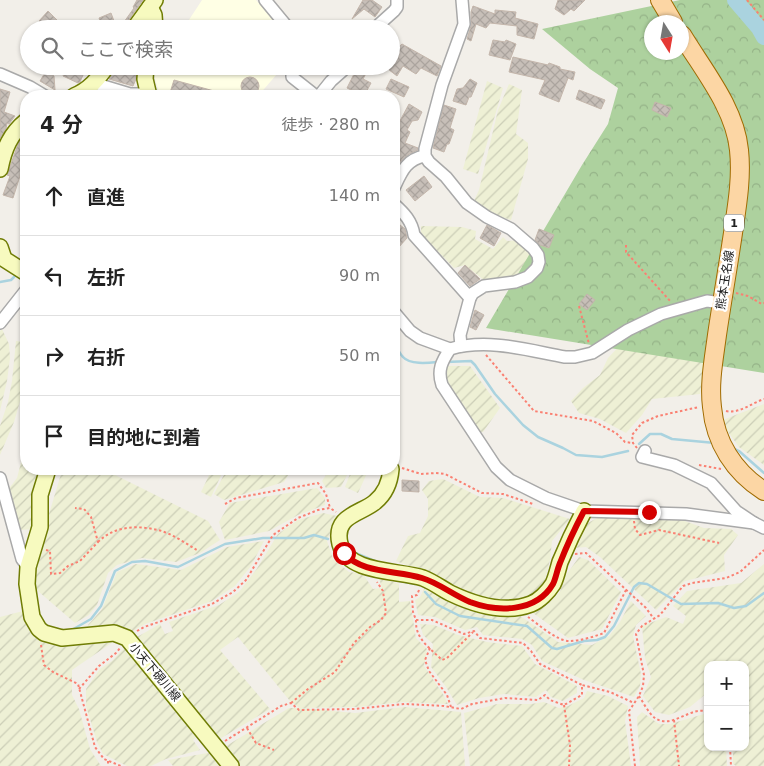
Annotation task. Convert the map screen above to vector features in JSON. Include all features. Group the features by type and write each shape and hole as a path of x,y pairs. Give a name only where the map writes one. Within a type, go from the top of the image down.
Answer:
{"main road":[{"path":"660,0 669,15"},
{"path":"140,20 152,4"},
{"path":"152,4 154,20"},
{"name":"熊本玉名線","path":"689,46 730,116 739,149 740,184 712,366 713,411 726,454 738,471 764,490"},
{"path":"85,90 100,75"},
{"path":"145,75 147,90"},
{"path":"0,169 9,139 20,127"},
{"path":"0,248 4,259 20,269"},
{"path":"44,633 39,629 32,617 27,584 28,567 40,526 40,495 46,475"},
{"path":"392,475 385,492 374,503 346,518 340,531 340,542 344,553 350,560 363,566 424,578 472,602 500,608 516,608 532,604 544,595 553,584 572,534 584,511"},
{"name":"小天下硯川線","path":"44,633 62,638 114,633 127,638 231,766"}],"street":[{"path":"265,0 282,20"},
{"path":"383,20 394,10 398,0"},
{"path":"462,0 464,24 442,85 424,149 425,156 467,202 487,217 511,229 533,248 540,262 528,277 515,282 480,287 470,298 453,353 439,376 442,384 496,467 510,480 546,498 584,511 686,514 759,526"},
{"path":"0,74 35,90"},
{"path":"292,75 292,78 309,90"},
{"path":"323,90 338,75"},
{"path":"96,81 100,85 117,90"},
{"path":"400,175 407,164 416,158 425,156"},
{"path":"400,210 413,228 414,236 470,298"},
{"path":"400,319 410,331 420,338 453,353 501,345 574,357 592,353 628,330 661,314 723,296"},
{"path":"0,323 20,298"},
{"path":"645,450 642,458 674,465 712,483 736,511 759,526"},
{"path":"0,478 22,559 28,567"}],"path":[{"path":"747,0 764,20"},
{"path":"626,245 626,252 678,309"},
{"path":"723,296 748,296 762,304 764,303"},
{"path":"579,306 592,353"},
{"path":"453,353 481,349 534,411 593,421 616,433 625,442 632,443"},
{"path":"645,450 637,449 632,443 632,435 642,423 658,416 692,409 737,412 749,404 764,399"},
{"path":"692,463 710,468 738,471"},
{"path":"400,469 421,474 446,474 482,493 504,494 538,505"},
{"path":"225,504 236,498 318,483 326,494 330,508"},
{"path":"75,508 84,508 91,517 98,542"},
{"path":"79,689 99,666 116,653 127,638 144,627 212,604 234,592 246,580 273,535 298,518 318,510 330,508 346,518"},
{"path":"634,511 635,529 640,535 659,530 719,543"},
{"path":"34,547 50,551 52,574 60,573 68,566 80,561 105,535 114,530 128,527 159,530 197,550"},
{"path":"635,766 629,710 639,696 643,686 644,675 636,634 642,626 660,615 684,586 726,578 740,572 764,550"},
{"path":"570,560 576,554 586,553 646,608 654,618"},
{"path":"424,578 417,596 412,596 413,612 419,638 442,660 447,658 474,631"},
{"path":"216,746 281,706 291,703 334,672 354,644 386,614 383,591 377,583"},
{"path":"516,608 554,636 568,642 604,633 626,590"},
{"path":"416,620 432,620 464,634 474,631"},
{"path":"474,631 480,638 523,643 540,664 582,685 610,692 634,703"},
{"path":"44,633 40,648 44,665 53,672 78,684 95,747 104,759 121,766"},
{"path":"430,648 426,660 429,672 447,694 451,707"},
{"path":"291,703 299,710 354,710 405,704 460,709 472,704 505,698 538,700 545,695 550,700 564,705 582,695 582,685"},
{"path":"639,696 655,718 663,721 674,720 696,711 704,710"},
{"path":"564,705 570,745 569,766"},
{"path":"674,720 679,766"},
{"path":"248,728 256,743 274,750"},
{"path":"730,751 730,766"},
{"path":"108,761 108,766"}],"shaded area":[{"path":"202,0 256,0 273,20 189,20"},
{"path":"154,75 276,75 263,90 158,90"},
{"path":"487,81 503,88 478,174 463,169"},
{"path":"509,84 522,90 516,134 528,143 528,159 511,220 489,213 474,201 479,190 498,110"},
{"path":"421,226 462,227 476,231 475,239 493,249 503,237 507,241 520,240 533,258 515,279 485,281 465,265 454,268 421,234"},
{"path":"710,321 700,394 652,399 642,415 626,433 600,419 579,413 571,401 583,388 600,375 608,358 625,340"},
{"path":"2,329 9,344 10,358 0,411 0,331"},
{"path":"16,341 20,341 20,401 14,422 0,455 0,426 8,402"},
{"path":"444,366 470,366 500,408 483,432 479,432 444,378"},
{"path":"764,404 764,465 739,447 720,421"},
{"path":"20,466 20,475 41,475 35,529 20,530 7,491 17,478"},
{"path":"61,475 115,475 208,521 220,540 200,553 176,562 142,558 117,565 108,573 97,605 89,615 75,623 31,585 40,544"},
{"path":"209,475 221,475 211,497 201,492"},
{"path":"224,475 288,475 284,482 224,500 214,494"},
{"path":"326,475 347,475 341,487 326,488 322,481"},
{"path":"350,475 366,475 358,493 345,487"},
{"path":"443,479 480,497 503,498 570,519 552,541 545,580 536,593 522,598 506,600 482,597 396,561 408,536 420,533 428,516 428,499 422,490 429,481"},
{"path":"317,488 325,498 325,505 298,515 269,531 225,540 219,522 230,503"},
{"path":"323,513 337,516 327,541 333,559 349,572 363,574 373,589 382,588 379,578 399,584 399,602 410,601 416,638 427,649 424,666 448,704 402,702 358,707 300,708 290,701 238,637 220,650 270,709 218,740 137,637 160,624 165,634 173,631 169,622 219,605 239,592 256,570 278,534 298,520"},
{"path":"599,517 682,520 704,528 731,529 738,535 724,555 725,571 685,581 656,610 600,557 586,547 574,548 586,524"},
{"path":"264,541 251,566 235,586 212,601 145,624 131,632 127,628 90,629 88,625 102,609 117,572 136,564 181,570 227,547"},
{"path":"579,557 588,560 621,592 602,629 568,638 533,613 546,606 560,592 564,578"},
{"path":"764,564 764,766 736,766 733,764 733,751 749,751 749,661 704,661 704,695 690,707 669,715 655,712 643,696 651,677 645,658 642,626 666,617 683,624 686,616 673,606 687,591 741,583"},
{"path":"426,585 516,613 558,642 592,645 609,636 620,622 631,601 646,616 636,625 633,636 641,674 640,686 634,697 584,680 542,661 532,645 522,639 483,635 477,627 465,630 435,617 418,615 415,600 420,597"},
{"path":"23,611 36,636 63,645 113,642 72,670 72,695 79,709 90,749 101,766 0,766 0,617"},
{"path":"420,624 434,625 458,635 487,642 522,646 535,664 577,686 577,693 563,701 551,697 546,690 536,697 504,694 479,698 457,705 431,667 433,644 423,635"},
{"path":"127,645 201,732 193,740 200,750 166,759 151,766 127,766 103,754 97,742 86,706 86,689 100,669 112,661"},
{"path":"587,691 608,696 628,706 625,721 631,766 470,766 464,713 497,704 544,702 559,708 584,698"},
{"path":"405,707 461,712 465,766 240,766 226,746 289,708 355,713"},
{"path":"642,712 659,724 670,724 704,714 704,751 726,751 727,766 640,766 637,717"},
{"path":"213,752 224,766 173,766 168,760"}],"green space":[{"path":"680,0 764,0 764,373 486,328 608,124 618,88 590,69 542,29"}],"building":[{"path":"137,0 143,0 129,20 125,20 134,8"},
{"path":"363,0 372,0 382,7 375,17 364,9 352,19"},
{"path":"558,0 585,0 574,11 571,9 564,15 555,9"},
{"path":"473,6 495,14 495,10 516,12 515,18 538,24 534,39 517,35 517,26 490,23 486,28 476,24 471,41 467,39 471,26"},
{"path":"48,11 57,20 40,20"},
{"path":"111,13 114,20 100,20 99,18"},
{"path":"493,40 505,42 506,40 516,44 510,60 489,55"},
{"path":"402,44 441,66 437,76 421,68 416,74 403,66 400,71 400,46"},
{"path":"513,57 548,65 549,63 560,67 560,69 575,72 573,80 568,78 559,102 539,94 545,80 509,72"},
{"path":"44,75 52,75 55,90 40,81"},
{"path":"63,75 83,75 78,83"},
{"path":"111,75 136,75 133,86 109,79"},
{"path":"354,75 365,75 363,79 371,83 367,90 351,90 347,88"},
{"path":"250,77 258,83 257,90 243,90 241,86 244,80"},
{"path":"391,79 409,87 404,97 400,95 400,90 386,89"},
{"path":"470,79 477,83 466,105 453,101 457,89 463,88"},
{"path":"174,80 210,90 171,90"},
{"path":"0,89 10,92 4,112 15,116 9,124 7,123 6,129 0,138"},
{"path":"579,90 605,100 601,109 576,99"},
{"path":"655,102 671,108 667,117 652,110"},
{"path":"409,104 422,112 418,120 412,121 407,130 410,132 405,143 418,148 418,150 409,154 400,162 400,121"},
{"path":"444,105 456,109 450,128 454,130 444,152 433,148"},
{"path":"20,141 20,176 13,198 3,195 10,176 7,175"},
{"path":"424,176 432,187 415,201 406,190"},
{"path":"400,225 405,229 407,238 400,246"},
{"path":"487,225 501,233 494,246 480,238"},
{"path":"539,229 554,235 549,248 540,245 535,240"},
{"path":"465,265 480,279 470,286 458,273"},
{"path":"587,294 595,300 587,310 579,304"},
{"path":"475,310 484,315 476,330 470,327"},
{"path":"402,480 419,481 419,492 402,491"}],"waterway":[{"path":"735,0 759,28 764,37"},
{"path":"0,282 11,280 18,273"},
{"path":"400,353 406,360 410,361 419,363 438,362"},
{"path":"446,362 471,361 495,394 523,425 538,437 576,455 602,457 628,451"},
{"path":"639,444 650,434 661,434 672,439 715,443"},
{"path":"733,448 764,473"},
{"path":"70,631 91,619 101,606 115,571 132,562 145,561 178,567 225,544 263,538 304,538 314,535 328,539"},
{"path":"353,552 377,562"},
{"path":"386,578 415,584"},
{"path":"425,592 436,604 460,616 527,626 552,648 557,649 605,637 614,626 634,587 639,583 647,584 681,604 718,603 734,608 746,606 764,593"}],"route":[{"path":"344,553 350,560 363,566 424,578 472,602 500,608 516,608 532,604 544,595 553,584 560,562 584,511 649,512"}]}
